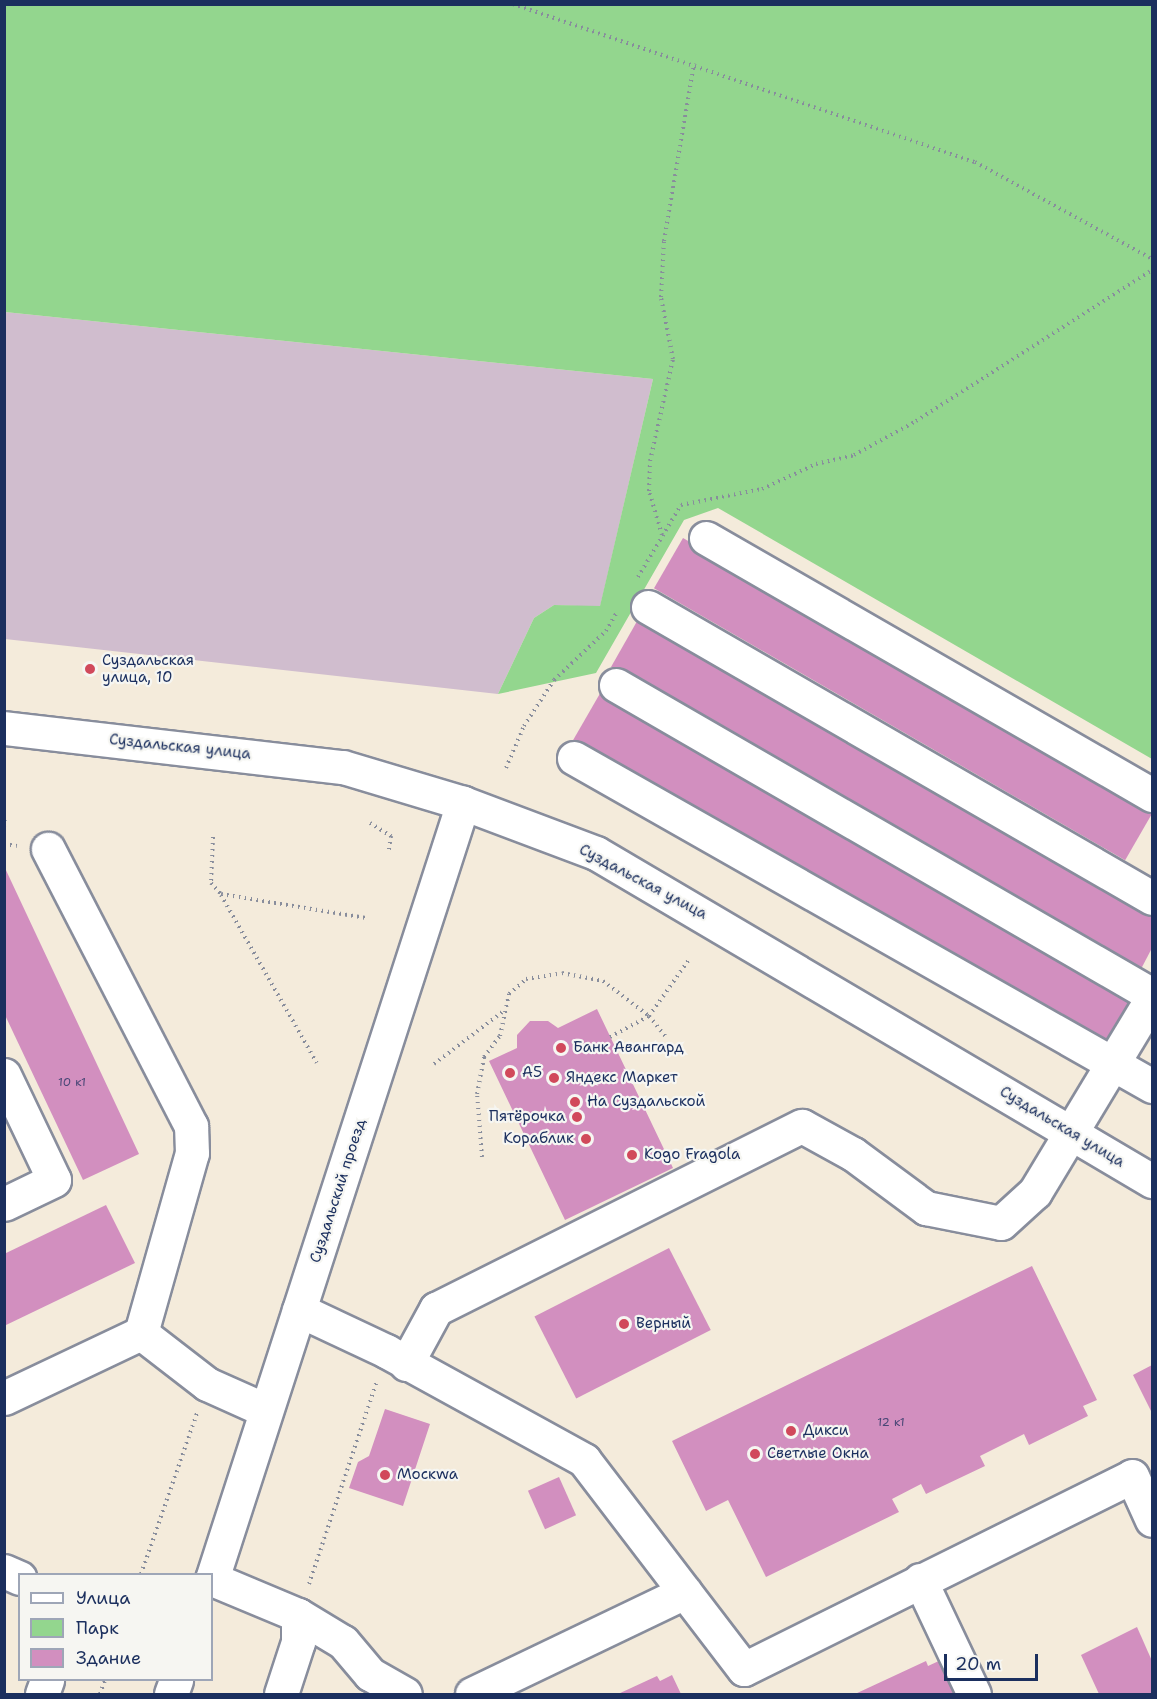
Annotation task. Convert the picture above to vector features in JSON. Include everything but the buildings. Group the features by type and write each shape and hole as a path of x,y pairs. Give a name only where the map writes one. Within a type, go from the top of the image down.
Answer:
{"street":[{"path":"706,538 1152,795"},
{"path":"635,598 1152,898"},
{"path":"396,1358 436,1309 802,1126 853,1154 926,1208 1001,1224 1035,1192 1114,1064 1152,996 616,685"},
{"name":"Суздальская улица","path":"4,728 343,767 463,803 605,858 1152,1181"},
{"path":"574,758 1152,1086"},
{"name":"Суздальский проезд","path":"213,1576 463,803"},
{"path":"4,1398 141,1333 192,1153 191,1126 48,849"},
{"path":"4,1075 54,1180 4,1204"},
{"path":"299,1310 396,1358 584,1460 744,1669 1132,1476 1152,1520"},
{"path":"141,1333 207,1384 265,1410"},
{"path":"4,1571 18,1577"},
{"path":"213,1579 298,1615 343,1642 370,1674 405,1695"},
{"path":"920,1580 974,1695"},
{"path":"472,1695 685,1592"},
{"path":"281,1695 298,1642 298,1615"}],"path":[{"path":"513,4 975,162 1152,259"},
{"path":"662,536 649,491 650,461 673,359 661,297 664,241 694,64"},
{"path":"506,768 524,726 554,680 606,631 635,598 662,536 681,504 762,489 816,464 854,455 916,421 1152,270"},
{"path":"4,827 5,818"},
{"path":"370,823 391,836 388,854"},
{"path":"213,837 211,882 221,894 317,1063"},
{"path":"221,894 366,918"},
{"path":"610,1036 649,1016 690,958"},
{"path":"482,1157 477,1094 484,1057 500,1036 508,994 526,979 562,973 603,981 649,1016 666,1037"},
{"path":"434,1064 505,1010"},
{"path":"298,1615 396,1358"},
{"path":"142,1573 207,1384"}],"shaded area":[{"path":"5,312 653,379 600,607 554,605 534,618 498,694 5,639"}],"green space":[{"path":"5,5 1152,5 1152,759 718,508 684,520 596,673 498,694 534,618 554,605 600,606 653,379 5,312"}],"place":[{"name":"Суздальская улица, 10","path":"90,669"},
{"name":"Банк Авангард","path":"561,1048"},
{"name":"А5","path":"510,1073"},
{"name":"Яндекс Маркет","path":"554,1078"},
{"name":"На Суздальской","path":"575,1102"},
{"name":"Пятёрочка","path":"577,1117"},
{"name":"Кораблик","path":"586,1139"},
{"name":"Kogo Fragola","path":"632,1155"},
{"name":"Верный","path":"624,1324"},
{"name":"Дикси","path":"791,1431"},
{"name":"Светлые Окна","path":"755,1454"},
{"name":"Москwa","path":"385,1475"}]}
